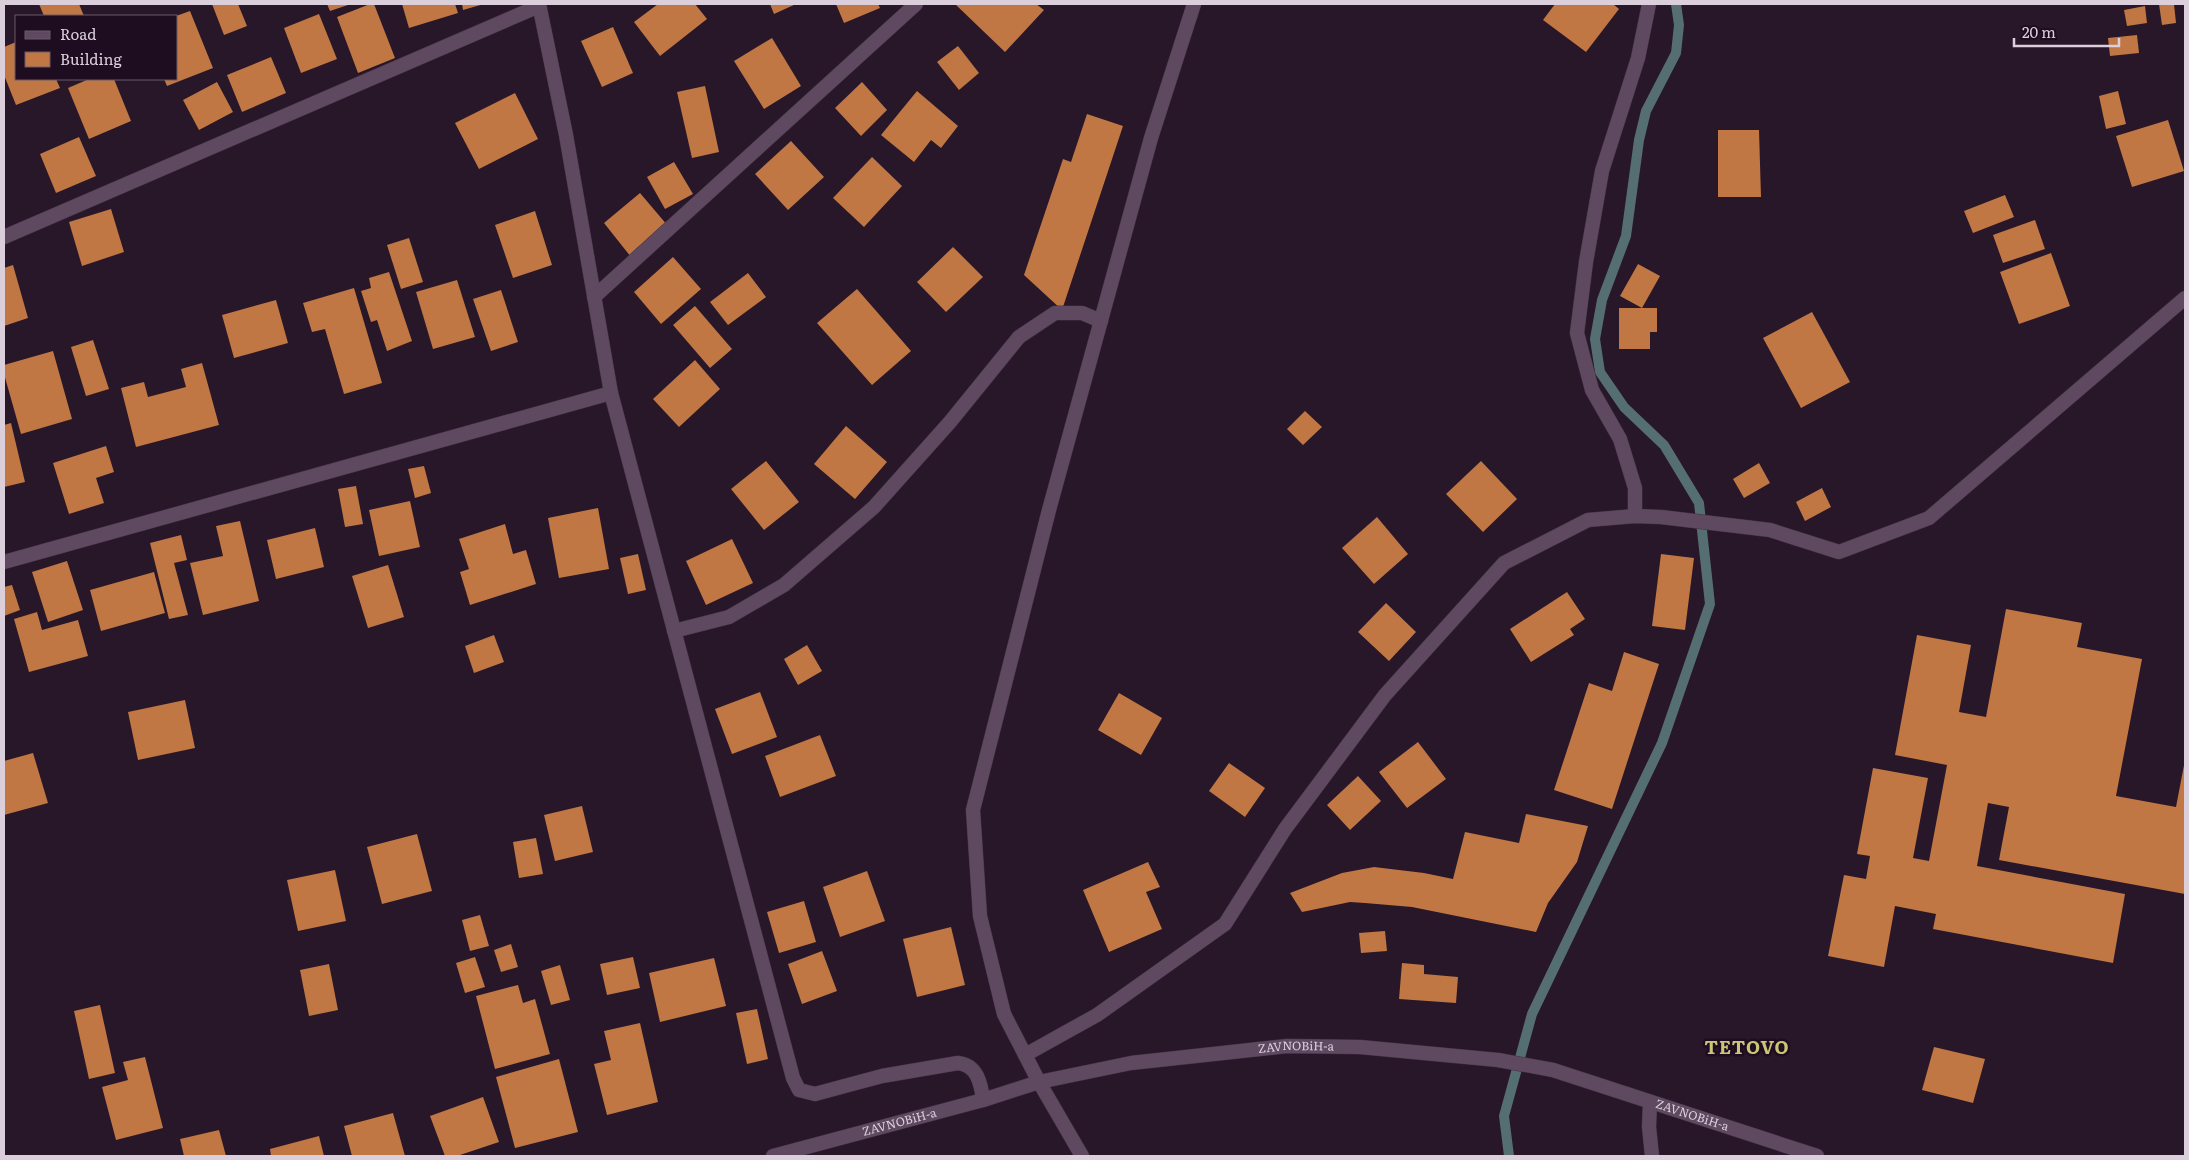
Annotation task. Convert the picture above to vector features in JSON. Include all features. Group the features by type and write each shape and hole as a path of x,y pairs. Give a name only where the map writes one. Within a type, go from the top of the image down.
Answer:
{"street":[{"path":"594,297 916,4"},
{"path":"1082,1156 1039,1082 1004,1014 980,916 972,810 1049,510 1151,138 1194,4"},
{"path":"1635,516 1635,488 1620,439 1592,390 1577,333 1586,262 1602,171 1638,58 1649,4"},
{"path":"4,237 539,5 566,135 611,393 793,1078 799,1090 815,1094 882,1076 958,1063 967,1064 973,1069 981,1085 983,1100"},
{"path":"1025,1054 1097,1015 1225,924 1285,829 1384,695 1504,563 1588,520 1635,516 1770,530 1840,552 1929,518 2185,298"},
{"path":"674,631 728,617 784,585 874,507 950,422 1019,338 1055,313 1082,313 1101,321"},
{"path":"4,562 611,393"},
{"name":"ZAVNOBiH-a","path":"773,1156 983,1100 1039,1082 1131,1063 1287,1046 1360,1048 1498,1060 1553,1070 1817,1156"},
{"path":"1650,1102 1649,1127 1652,1156"}],"building":[{"path":"39,4 79,4 84,15 44,15"},
{"path":"212,4 238,4 247,26 224,35"},
{"path":"327,4 351,4 330,11"},
{"path":"374,4 395,58 358,73 337,17"},
{"path":"402,4 455,4 458,13 409,28"},
{"path":"462,4 484,4 463,10"},
{"path":"658,4 695,4 707,19 660,56 634,22"},
{"path":"770,4 796,4 774,14"},
{"path":"836,4 878,4 880,8 844,23"},
{"path":"955,4 1036,4 1044,10 1005,52"},
{"path":"1555,4 1613,4 1619,9 1586,52 1543,20"},
{"path":"2159,4 2174,4 2176,23 2162,25"},
{"path":"2145,6 2147,23 2127,26 2124,10"},
{"path":"190,11 213,68 167,86 164,80 178,80 178,15"},
{"path":"319,14 337,59 301,73 284,28"},
{"path":"613,27 633,73 602,87 581,41"},
{"path":"2137,35 2139,53 2110,56 2108,38"},
{"path":"772,38 801,86 764,109 734,61"},
{"path":"15,42 15,80 56,80 60,88 16,105 4,75 4,47"},
{"path":"958,46 979,73 959,90 937,62"},
{"path":"271,57 286,93 242,112 227,75"},
{"path":"87,80 114,80 131,121 89,139 68,88"},
{"path":"217,82 233,112 199,130 183,100"},
{"path":"862,82 887,110 861,136 835,108"},
{"path":"705,86 719,152 692,158 677,92"},
{"path":"917,91 958,126 941,148 931,140 914,162 881,135"},
{"path":"2118,91 2126,124 2106,129 2099,96"},
{"path":"515,93 538,139 479,169 455,123"},
{"path":"1087,114 1123,126 1062,310 1024,275 1063,159 1071,162"},
{"path":"2168,120 2184,171 2132,187 2116,136"},
{"path":"1718,130 1759,130 1761,197 1718,197"},
{"path":"79,137 96,176 56,193 40,154"},
{"path":"791,141 824,177 788,210 755,174"},
{"path":"872,157 902,186 864,227 833,198"},
{"path":"674,162 693,194 665,209 647,177"},
{"path":"640,193 668,226 631,257 604,223"},
{"path":"2005,195 2014,217 1973,233 1964,211"},
{"path":"111,209 124,252 82,266 69,222"},
{"path":"535,211 552,265 513,278 495,225"},
{"path":"2035,220 2045,249 2003,263 1993,235"},
{"path":"409,238 423,282 401,289 387,245"},
{"path":"953,247 983,277 946,312 917,282"},
{"path":"2051,253 2070,306 2019,324 2000,272"},
{"path":"673,257 701,289 661,324 634,292"},
{"path":"1638,264 1660,276 1642,308 1620,296"},
{"path":"13,265 28,318 4,326 4,268"},
{"path":"389,272 412,341 387,351 377,320 371,322 361,291 371,288 369,278"},
{"path":"748,273 766,297 728,325 710,302"},
{"path":"457,280 475,337 433,349 416,292"},
{"path":"354,288 382,383 344,394 325,329 312,332 303,303"},
{"path":"857,289 911,351 872,385 817,323"},
{"path":"501,290 518,342 491,351 473,299"},
{"path":"276,300 288,343 234,358 222,315"},
{"path":"695,306 732,349 710,368 673,325"},
{"path":"1619,308 1657,308 1657,332 1650,332 1650,349 1619,349"},
{"path":"1812,312 1850,382 1801,408 1763,338"},
{"path":"93,340 109,389 86,396 71,347"},
{"path":"53,351 72,419 21,434 4,374 4,365"},
{"path":"695,360 720,389 679,427 653,399"},
{"path":"202,363 219,425 136,447 121,388 144,382 148,397 186,387 181,369"},
{"path":"1305,411 1322,427 1303,445 1287,429"},
{"path":"11,423 25,482 4,487 4,425"},
{"path":"846,426 887,462 855,499 814,464"},
{"path":"106,446 114,472 96,478 104,503 69,514 53,463"},
{"path":"766,461 799,502 764,530 731,489"},
{"path":"1481,461 1517,499 1483,532 1446,494"},
{"path":"1759,463 1770,483 1744,498 1733,479"},
{"path":"424,466 431,493 415,498 408,469"},
{"path":"356,486 363,524 345,527 338,489"},
{"path":"1822,488 1831,507 1805,521 1796,502"},
{"path":"410,501 420,547 379,556 369,510"},
{"path":"598,508 609,569 559,578 548,518"},
{"path":"1377,517 1408,554 1374,584 1342,548"},
{"path":"240,521 259,601 203,615 190,563 223,556 216,526"},
{"path":"505,524 513,554 526,550 536,584 470,605 460,572 469,569 459,539"},
{"path":"315,528 324,567 276,579 267,540"},
{"path":"181,535 187,560 174,563 188,615 169,619 150,543"},
{"path":"732,539 753,583 706,605 686,561"},
{"path":"638,554 646,590 628,594 620,558"},
{"path":"1661,554 1694,558 1685,630 1652,626"},
{"path":"67,561 83,610 48,622 32,572"},
{"path":"388,565 404,617 368,628 352,576"},
{"path":"154,572 165,613 101,631 90,590"},
{"path":"12,585 20,610 4,616 4,587"},
{"path":"1567,592 1585,619 1570,629 1574,635 1531,662 1510,629"},
{"path":"1386,603 1416,632 1389,661 1358,632"},
{"path":"2006,609 2082,623 2077,647 2142,659 2116,796 2176,807 2185,760 2185,894 1999,860 2009,807 1988,803 1977,866 2125,894 2113,963 1933,929 1936,914 1895,906 1884,967 1828,956 1844,875 1866,879 1870,856 1857,854 1873,768 1928,778 1913,858 1929,861 1947,765 1895,755 1917,635 1971,645 1959,712 1986,717"},
{"path":"37,612 42,630 78,620 88,656 29,672 14,619"},
{"path":"494,635 504,662 474,673 465,646"},
{"path":"807,645 822,671 798,685 784,659"},
{"path":"1624,652 1659,664 1612,809 1554,790 1589,683 1612,691"},
{"path":"760,692 777,737 732,754 715,709"},
{"path":"1119,693 1162,718 1141,755 1098,730"},
{"path":"185,700 195,748 138,760 128,712"},
{"path":"820,735 836,776 780,797 765,756"},
{"path":"1418,742 1446,779 1407,808 1379,772"},
{"path":"33,753 48,803 4,815 4,761"},
{"path":"1229,763 1265,788 1245,817 1209,791"},
{"path":"1358,776 1381,801 1350,830 1327,805"},
{"path":"582,806 593,852 555,861 544,815"},
{"path":"1526,814 1588,826 1577,862 1548,903 1536,932 1412,907 1350,902 1302,912 1290,893 1342,873 1374,867 1424,873 1453,879 1465,832 1519,843"},
{"path":"417,834 432,891 382,904 367,847"},
{"path":"536,838 543,874 519,878 513,842"},
{"path":"1148,862 1160,887 1146,892 1162,929 1109,952 1083,890"},
{"path":"335,870 346,921 298,931 287,880"},
{"path":"867,871 885,921 840,937 823,887"},
{"path":"804,901 816,942 779,953 767,912"},
{"path":"480,915 489,946 470,951 462,920"},
{"path":"951,927 965,985 917,997 903,939"},
{"path":"1385,931 1387,951 1361,953 1359,933"},
{"path":"511,944 518,967 501,972 494,950"},
{"path":"822,951 837,991 802,1004 788,964"},
{"path":"475,957 485,987 465,993 456,963"},
{"path":"633,957 640,988 607,995 600,964"},
{"path":"714,958 726,1006 660,1022 649,973"},
{"path":"1402,963 1424,965 1424,974 1458,977 1456,1003 1399,999"},
{"path":"329,964 338,1010 309,1016 300,970"},
{"path":"560,965 570,1000 551,1005 541,971"},
{"path":"518,985 523,1003 535,999 550,1054 495,1069 476,996"},
{"path":"100,1005 115,1073 89,1079 74,1011"},
{"path":"757,1009 768,1059 747,1064 736,1013"},
{"path":"640,1023 658,1102 607,1115 594,1064 611,1060 604,1031"},
{"path":"1934,1047 1985,1059 1973,1103 1922,1090"},
{"path":"145,1057 163,1128 116,1140 102,1087 128,1080 123,1062"},
{"path":"559,1059 578,1132 515,1148 496,1077"},
{"path":"483,1097 499,1142 457,1156 445,1156 430,1116"},
{"path":"393,1113 405,1156 352,1156 344,1126"},
{"path":"219,1130 226,1156 184,1156 180,1139"},
{"path":"319,1136 324,1156 271,1156 270,1149"}],"waterway":[{"path":"1509,1156 1504,1116 1532,1014 1662,743 1710,604 1699,503 1664,445 1624,407 1600,372 1595,339 1602,300 1626,236 1639,140 1646,111 1676,53 1679,25 1676,4"}],"district":[{"name":"TETOVO","path":"1747,1048"}]}
